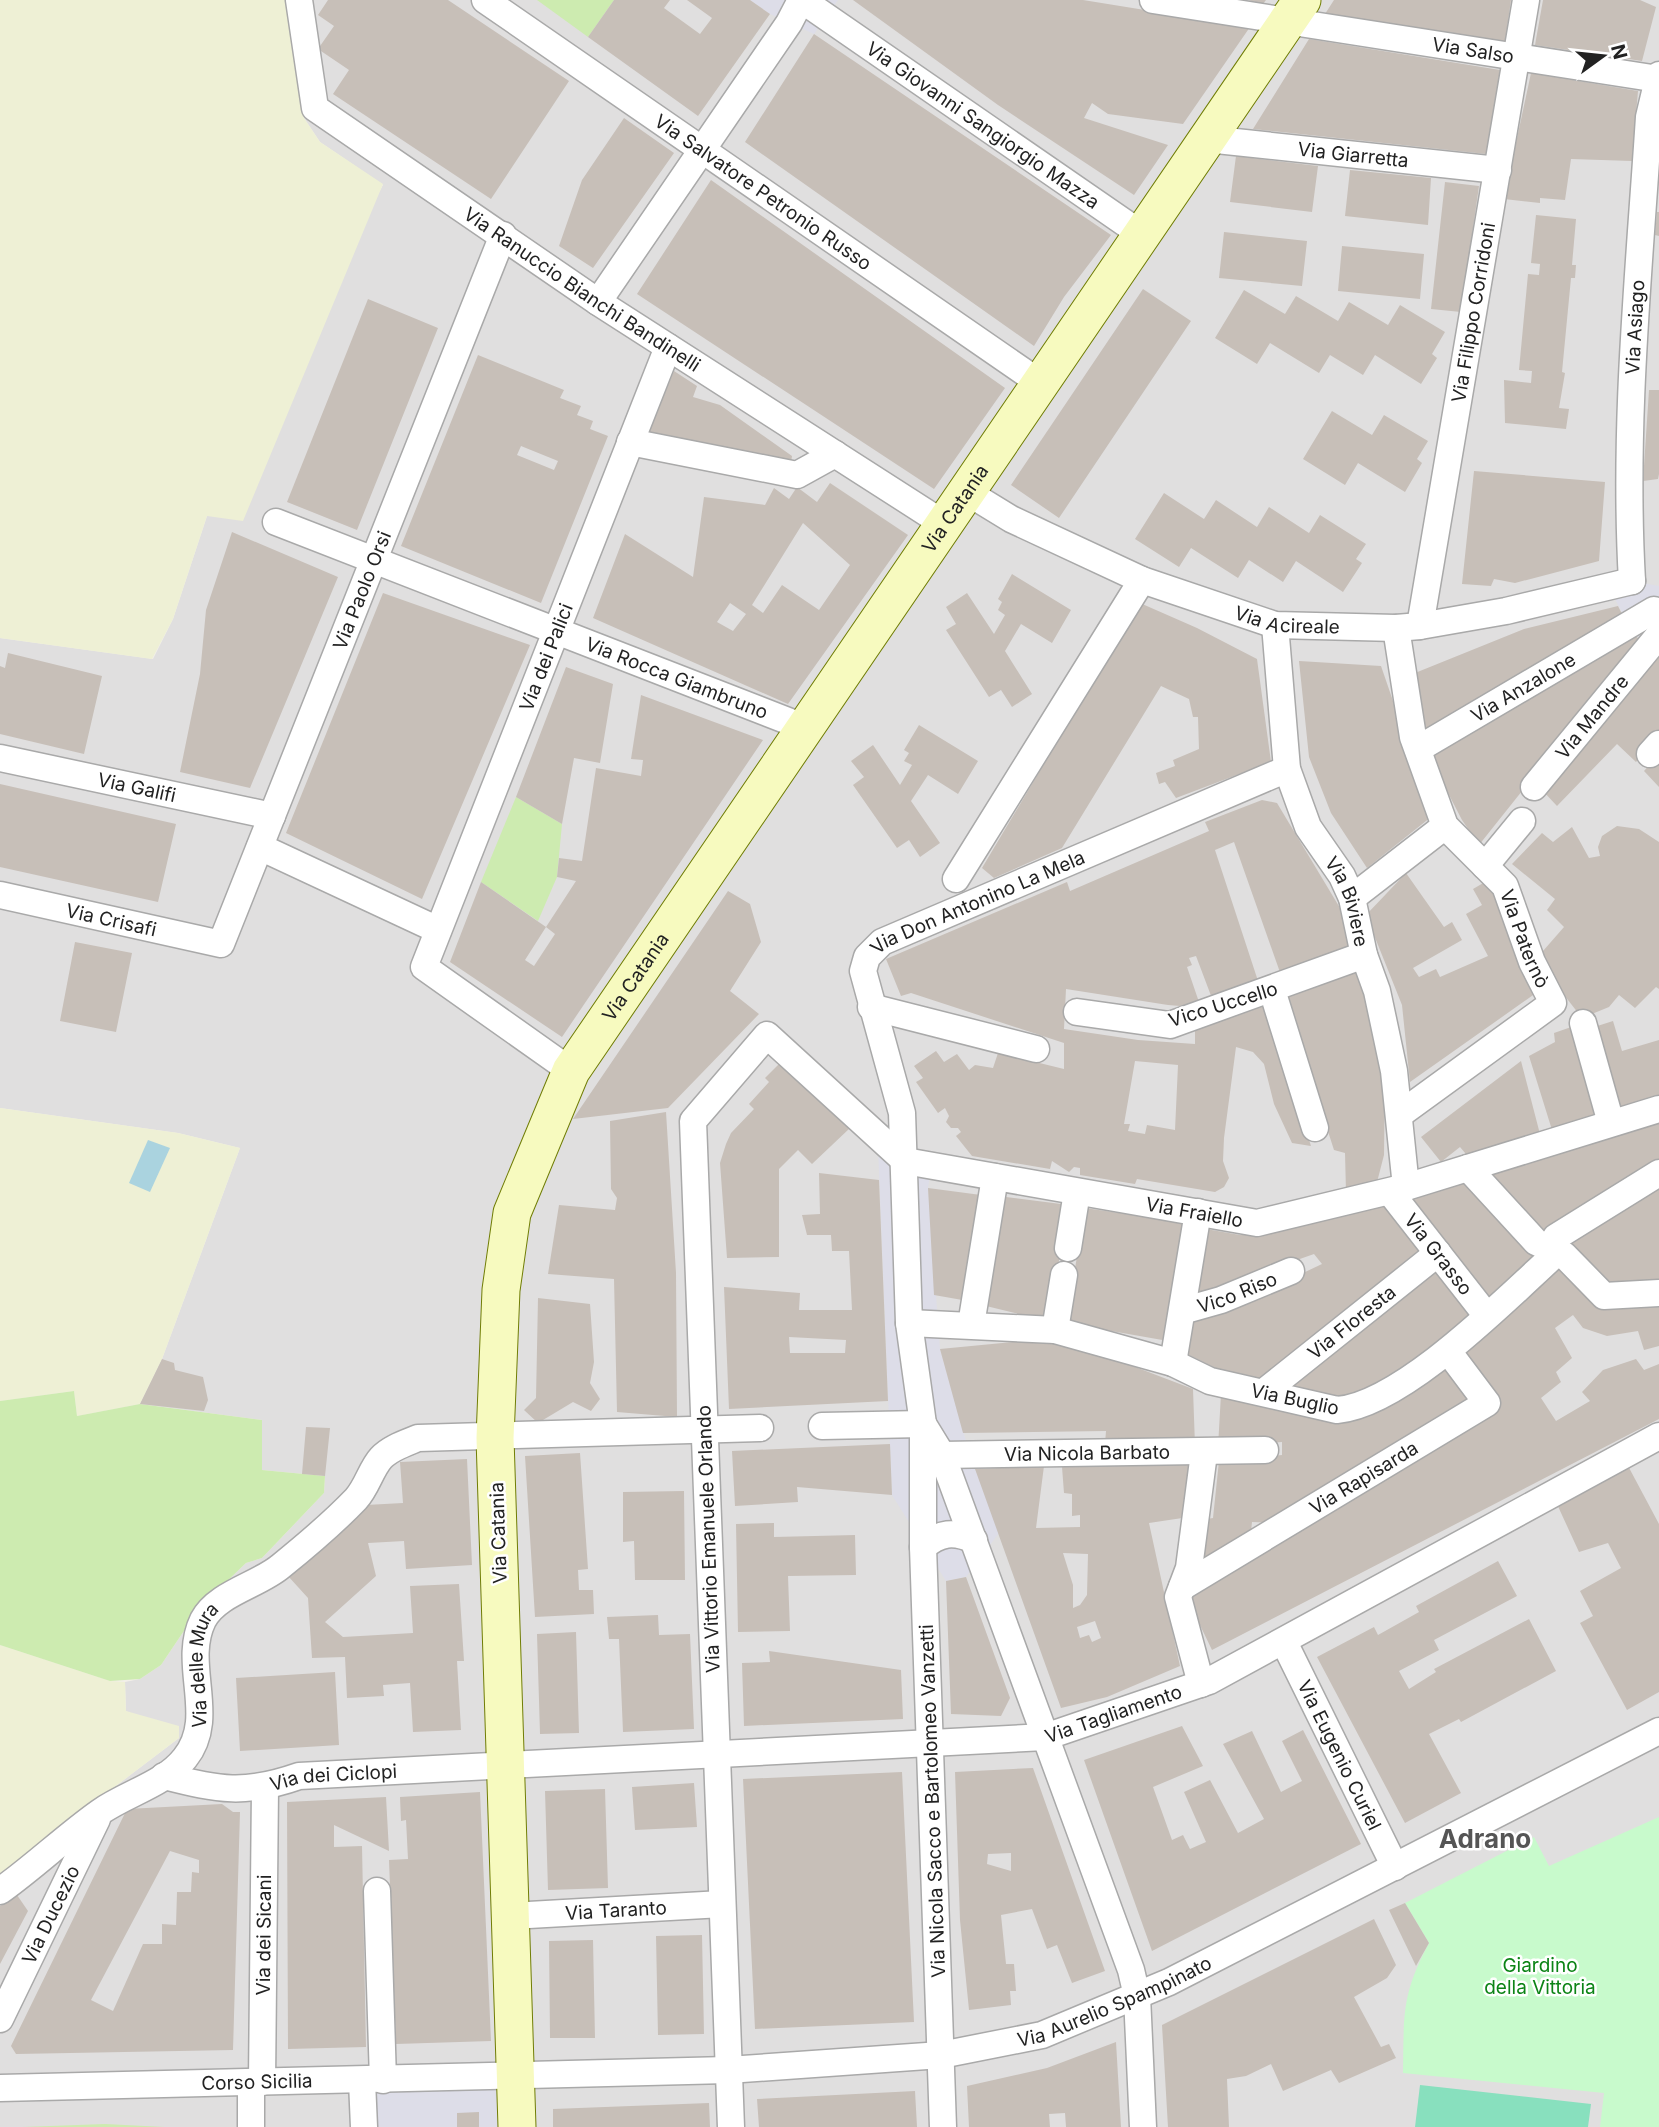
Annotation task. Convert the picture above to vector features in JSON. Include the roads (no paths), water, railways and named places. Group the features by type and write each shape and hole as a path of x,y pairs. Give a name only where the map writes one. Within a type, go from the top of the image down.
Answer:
{"street":[{"name":"Via Ranuccio Bianchi Bandinelli","path":"299,0 315,108 598,302 944,524"},
{"name":"Via Salvatore Petronio Russo","path":"485,0 1040,383"},
{"name":"Via Salso","path":"1153,0 1295,10 1517,57 1658,77"},
{"name":"Via Filippo Corridoni","path":"1408,627 1498,170 1527,0"},
{"path":"598,302 797,8"},
{"name":"Via Giovanni Sangiorgio Mazza","path":"797,8 825,17 1141,234"},
{"name":"Via Catania","path":"517,2127 495,1438 501,1290 512,1213 571,1071 1295,10"},
{"name":"Via Asiago","path":"1632,581 1628,510 1629,400 1649,117 1658,77"},
{"name":"Via Giarretta","path":"1207,139 1498,170"},
{"name":"Via Paolo Orsi","path":"221,944 503,236"},
{"name":"Via dei Palici","path":"571,1071 424,967 668,346"},
{"path":"630,442 797,475 835,454"},
{"name":"Via Acireale","path":"967,492 1011,519 1142,580 1275,625 1408,627 1506,611 1632,581"},
{"name":"Via Rocca Giambruno","path":"276,522 806,728"},
{"path":"956,879 1142,580"},
{"path":"1632,581 1655,627"},
{"name":"Via Biviere","path":"1275,625 1287,769 1308,827 1342,876 1352,898 1364,955 1377,991 1394,1071 1399,1115 1398,1189"},
{"name":"Via Anzalone","path":"1418,749 1628,625 1655,627"},
{"name":"Via Paternò","path":"1399,1115 1553,1003 1532,962 1505,886 1445,826 1418,749 1408,627"},
{"name":"Via Mandre","path":"1534,787 1655,627"},
{"name":"Via Galifi","path":"0,758 272,816"},
{"name":"Via Don Antonino La Mela","path":"909,1323 902,1113 871,1007 863,971 867,957 882,942 1287,769"},
{"path":"1485,866 1522,821"},
{"path":"1352,898 1445,826"},
{"path":"260,847 438,930"},
{"name":"Via Crisafi","path":"0,895 221,944"},
{"name":"Vico Uccello","path":"1077,1012 1170,1025 1364,955"},
{"path":"1272,990 1315,1128"},
{"path":"871,1007 1036,1049"},
{"path":"1583,1023 1611,1123"},
{"name":"Via Vittorio Emanuele Orlando","path":"731,2127 693,1121 767,1035 905,1161"},
{"name":"Via Fraiello","path":"905,1161 1257,1223 1398,1189 1659,1109"},
{"path":"1468,1168 1536,1242 1564,1255 1604,1296 1659,1293"},
{"name":"Via Buglio","path":"909,1323 1055,1330 1173,1363 1210,1381 1336,1410 1351,1409 1371,1402 1448,1351 1551,1258 1556,1237 1659,1173"},
{"path":"971,1325 995,1177"},
{"name":"Via Grasso","path":"1398,1189 1438,1253 1487,1316"},
{"path":"1068,1248 1077,1192"},
{"path":"1173,1363 1198,1213"},
{"name":"Via Floresta","path":"1264,1392 1438,1253"},
{"name":"Vico Riso","path":"1182,1311 1221,1300 1291,1270"},
{"path":"1055,1330 1064,1275"},
{"name":"Via Nicola Sacco e Bartolomeo Vanzetti","path":"909,1323 923,1424 923,1547 943,2127"},
{"name":"Via Rapisarda","path":"1182,1587 1487,1403 1448,1351"},
{"path":"822,1426 923,1424 942,1455 1131,1970 1137,1996 1143,2127"},
{"name":"Via delle Mura","path":"0,1891 101,1811 164,1776 185,1759 196,1741 201,1724 194,1653 203,1620 212,1607 274,1572 317,1536 359,1496 381,1458 396,1447 418,1438 495,1438 760,1428"},
{"name":"Via Tagliamento","path":"506,1764 930,1745 1045,1737 1201,1684 1284,1642 1659,1436"},
{"name":"Via Nicola Barbato","path":"942,1455 1265,1450"},
{"path":"1201,1684 1178,1597 1189,1568 1204,1453"},
{"path":"923,1547 933,1538 947,1533 961,1534 977,1550"},
{"name":"Via Eugenio Curiel","path":"1284,1642 1395,1867"},
{"name":"Via Aurelio Spampinato","path":"515,2075 728,2070 941,2055 1042,2035 1137,1996 1659,1731"},
{"name":"Via dei Ciclopi","path":"164,1776 206,1787 265,1788 299,1776 506,1764"},
{"name":"Via dei Sicani","path":"251,2127 256,2083 265,1788"},
{"name":"Via Ducezio","path":"0,2019 101,1811"},
{"path":"364,2127 372,2080 377,1891"},
{"name":"Via Taranto","path":"511,1916 722,1904"},
{"name":"Corso Sicilia","path":"0,2088 515,2075"}],"water":[{"path":"148,1140 170,1148 150,1192 129,1183"}],"district":[{"name":"Adrano","path":"1485,1839"}],"park label":[{"name":"Giardino della Vittoria","path":"1540,1976"}]}
